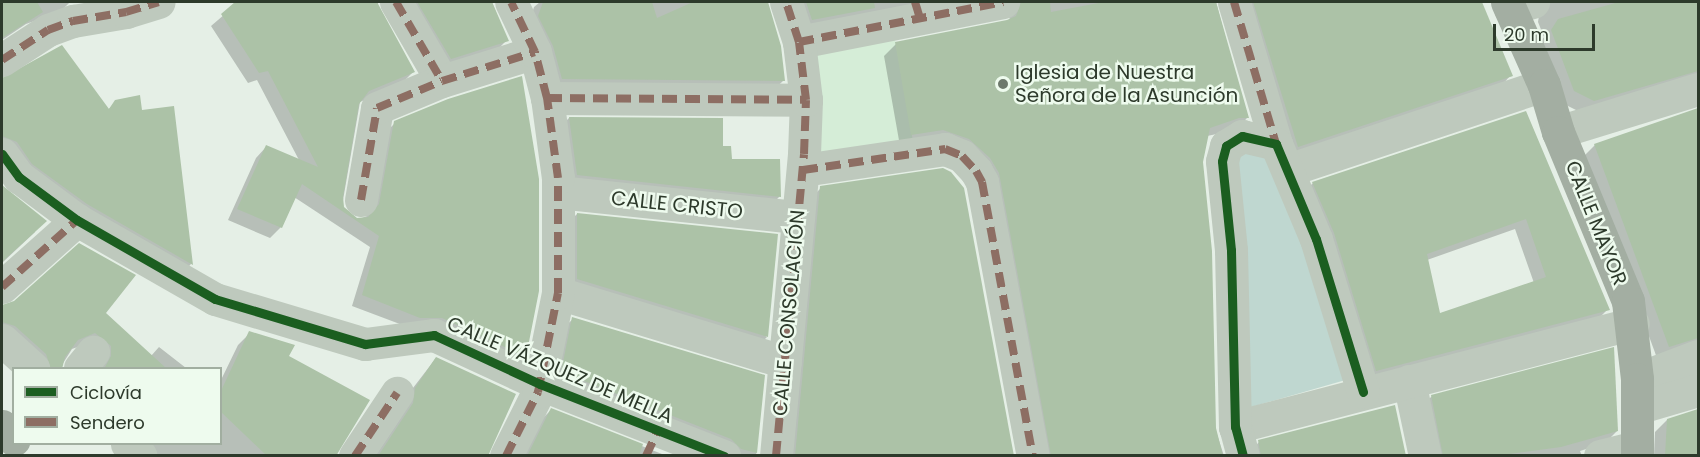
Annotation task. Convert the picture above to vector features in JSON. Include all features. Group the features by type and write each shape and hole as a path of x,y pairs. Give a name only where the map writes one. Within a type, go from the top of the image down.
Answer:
{"main road":[{"name":"CALLE MAYOR","path":"1517,4 1558,132 1633,323 1637,393 1637,451"},
{"path":"2,426 12,438"}],"street":[{"path":"2,60 48,30 73,21 126,12 159,2"},
{"path":"396,2 442,81"},
{"path":"506,456 540,384 558,293 558,192 547,98 535,52 511,2"},
{"name":"CALLE CONSOLACIÓN","path":"776,456 802,170 806,100 799,42 786,2"},
{"path":"799,42 917,10 1003,2"},
{"path":"1234,2 1282,157 1316,239 1363,392"},
{"path":"361,200 377,108 442,81 535,52"},
{"path":"1544,85 1282,157 1242,136 1226,146 1222,161 1231,250 1239,441 1363,392 1633,323"},
{"path":"1558,132 1698,89"},
{"path":"547,98 806,100"},
{"path":"802,170 945,149 962,156 982,182 1033,456"},
{"name":"CALLE VÁZQUEZ DE MELLA","path":"2,154 19,177 77,220 215,299 365,344 434,335 540,384 652,444 724,456"},
{"name":"CALLE CRISTO","path":"558,192 796,217"},
{"path":"2,286 77,220"},
{"path":"558,293 785,362"},
{"path":"2,340 31,367"},
{"path":"1637,393 1698,356"},
{"path":"1409,381 1425,456"},
{"path":"1637,393 1698,390"},
{"path":"355,456 397,393"},
{"path":"128,445 141,456"},
{"path":"1600,456 1637,451"}],"shaded area":[{"path":"892,23 915,153 803,170 799,42"},
{"path":"1252,148 1268,150 1349,379 1248,408 1235,159"}],"building":[{"path":"2,2 37,2 43,12 2,38"},
{"path":"235,2 377,2 415,72 369,91 359,104 343,197 344,207 357,218 368,217 379,204 394,121 448,99 522,76 539,179 539,291 526,357 442,318 420,318 362,295 379,236 302,184 282,228 237,209 266,145 318,167 268,71 259,73 221,14"},
{"path":"417,2 492,2 509,41 451,59"},
{"path":"543,2 652,2 657,18 693,2 768,2 781,46 785,81 562,79 553,46 538,16"},
{"path":"806,2 874,2 875,8 812,20"},
{"path":"1021,2 1050,2 1051,12 1104,2 1216,2 1249,118 1239,118 1210,128 1203,162 1212,251 1216,428 1223,456 1051,456 999,173 990,158 969,139 943,130 911,135 895,42 1007,20 1016,16"},
{"path":"1253,2 1482,2 1513,76 1298,147"},
{"path":"1619,2 1698,2 1698,71 1594,101 1574,91 1551,30 1558,19"},
{"path":"62,45 109,109 115,100 140,95 142,110 174,106 193,265 87,204 32,164 17,142 2,136 2,78"},
{"path":"1698,108 1698,338 1669,347 1594,144"},
{"path":"1526,111 1610,310 1376,371 1334,233 1312,182","holes":["1526,219 1546,277 1440,313 1427,254"]},
{"path":"569,117 723,118 723,146 731,146 732,159 780,159 781,197 577,175"},
{"path":"943,168 951,172 964,188 1014,456 795,456 820,186"},
{"path":"2,185 47,221 2,262"},
{"path":"577,213 778,234 768,337 577,279"},
{"path":"79,243 136,275 106,313 165,367 105,367 111,356 111,346 95,333 78,340 65,357 62,367 50,367 46,354 15,326 2,322 2,305 14,301"},
{"path":"572,317 765,375 757,453 741,449 731,439 561,372"},
{"path":"249,331 295,345 289,356 370,400 336,456 267,456 222,413 222,389"},
{"path":"1614,347 1618,431 1561,447 1494,456 1443,456 1431,395"},
{"path":"436,357 516,394 488,456 378,456 413,403 415,388"},
{"path":"1395,405 1406,456 1261,456 1258,440"},
{"path":"551,408 643,444 639,456 527,456"},
{"path":"1698,409 1698,456 1665,456 1667,419"}],"marked path":[{"path":"2,60 48,30 73,21 126,12 159,2"},
{"path":"396,2 442,81"},
{"path":"506,456 538,392 558,293 558,178 547,98 535,52 511,2"},
{"path":"776,456 804,154 806,100 799,42 786,2"},
{"path":"915,2 920,18"},
{"path":"799,42 1003,2"},
{"path":"1234,2 1276,144"},
{"path":"361,200 377,108 442,81 535,52"},
{"path":"547,98 806,100"},
{"path":"803,170 945,149 962,156 976,171 982,182 1033,456"},
{"path":"2,287 77,220"},
{"path":"355,456 397,393"},
{"path":"646,456 657,432"}],"cycle path":[{"path":"1243,456 1235,427 1231,250 1222,161 1226,146 1242,136 1276,144 1316,239 1363,392"},
{"path":"2,154 19,177 77,220 215,299 365,344 434,335 540,384 724,456"}],"place":[{"name":"Iglesia de Nuestra Señora de la Asunción","path":"1003,84"}]}
